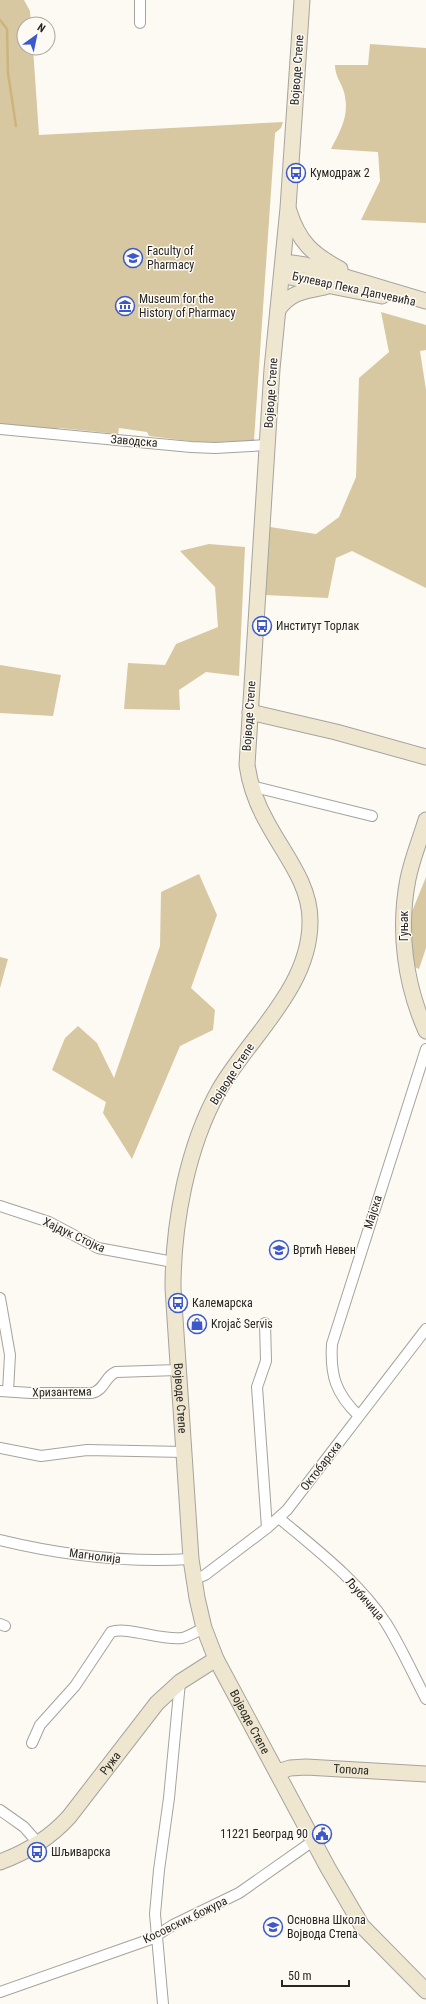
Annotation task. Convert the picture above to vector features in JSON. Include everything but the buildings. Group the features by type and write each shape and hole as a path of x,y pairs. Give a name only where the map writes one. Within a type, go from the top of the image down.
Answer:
{"street":[{"path":"140,0 140,23"},
{"name":"Војводе Степе","path":"302,0 288,208 267,445 247,765 251,786 268,825 306,893 310,913 308,936 299,970 290,987 226,1078 204,1122 193,1154 186,1185 173,1262 173,1288 178,1370 193,1580 204,1628 216,1659 313,1841 362,1926 426,1991"},
{"path":"288,208 297,232 307,246 318,256 362,281"},
{"name":"Булевар Пека Дапчевића","path":"426,301 305,265 292,264 283,269 290,277 426,304"},
{"path":"278,310 283,302 294,295 330,286"},
{"name":"Заводска","path":"0,429 191,447 215,448 267,445"},
{"path":"250,712 343,734 426,757"},
{"path":"251,786 372,816"},
{"name":"Гуњак","path":"426,820 408,879 403,911 403,932 409,983 426,1032"},
{"name":"Мајска","path":"359,1416 347,1406 333,1379 331,1361 332,1344 426,1049"},
{"name":"Хајдук Стојка","path":"0,1206 49,1222 98,1248 173,1262"},
{"name":"Хризантема","path":"0,1298 10,1355 4,1391 92,1393 100,1390 110,1375 116,1372 178,1370"},
{"path":"265,1323 266,1361 257,1387 267,1528"},
{"name":"Октобарска","path":"193,1580 205,1575 279,1518 426,1329"},
{"path":"0,1448 41,1456 87,1450 184,1452"},
{"name":"Љубичица","path":"279,1518 337,1567 367,1599 386,1623 426,1699"},
{"name":"Магнолија","path":"0,1540 98,1557 138,1560 191,1559"},
{"path":"32,1743 40,1725 75,1686 111,1632 176,1638 187,1636 204,1628"},
{"name":"Ружа","path":"0,1862 25,1852 39,1844 66,1820 153,1706 180,1682 216,1659"},
{"path":"164,2004 156,1914 159,1870 169,1798 180,1682"},
{"name":"Топола","path":"277,1772 290,1768 306,1767 426,1774"},
{"path":"0,1810 24,1827 39,1844"},
{"name":"Косовских божура","path":"0,1992 157,1936 173,1925 239,1894 313,1841"}],"shaded area":[{"name":"Faculty of Pharmacy","path":"0,0 24,0 30,11 30,16 16,16 16,56 34,56 39,135 283,122 281,128 275,133 254,440 205,443 149,436 147,432 119,428 118,434 59,428 57,432 0,426"},
{"path":"370,44 426,48 426,223 361,220 380,181 378,152 331,149 344,122 346,108 344,92 337,76 335,65 368,65"},
{"path":"381,312 426,325 426,350 420,351 426,390 426,588 352,551 336,558 328,598 265,595 270,527 316,534 339,517 356,477 359,378 389,352"},
{"path":"209,544 245,547 239,676 206,672 179,690 180,710 124,709 128,663 165,665 176,644 218,627 215,587 180,551"},
{"path":"0,665 61,675 53,716 0,713"},
{"path":"199,874 217,915 191,988 215,1010 213,1030 180,1046 132,1159 103,1113 106,1102 52,1070 65,1038 78,1026 97,1043 114,1078 160,946 161,892"},
{"path":"426,877 426,948 419,969 411,965 409,919"},
{"path":"0,957 8,959 0,988"}],"waterway":[{"path":"0,20 7,29 8,73 16,126"}],"place":[{"name":"Кумодраж 2","path":"296,173"},
{"name":"Faculty of Pharmacy","path":"133,258"},
{"name":"Museum for the History of Pharmacy","path":"125,306"},
{"name":"Институт Торлак","path":"262,626"},
{"name":"Вртић Невен","path":"279,1250"},
{"name":"Калемарска","path":"178,1303"},
{"name":"Krojač Servis","path":"197,1324"},
{"name":"11221 Београд 90","path":"322,1834"},
{"name":"Шљиварска","path":"37,1852"},
{"name":"Основна Школа Војвода Степа","path":"273,1927"}]}
